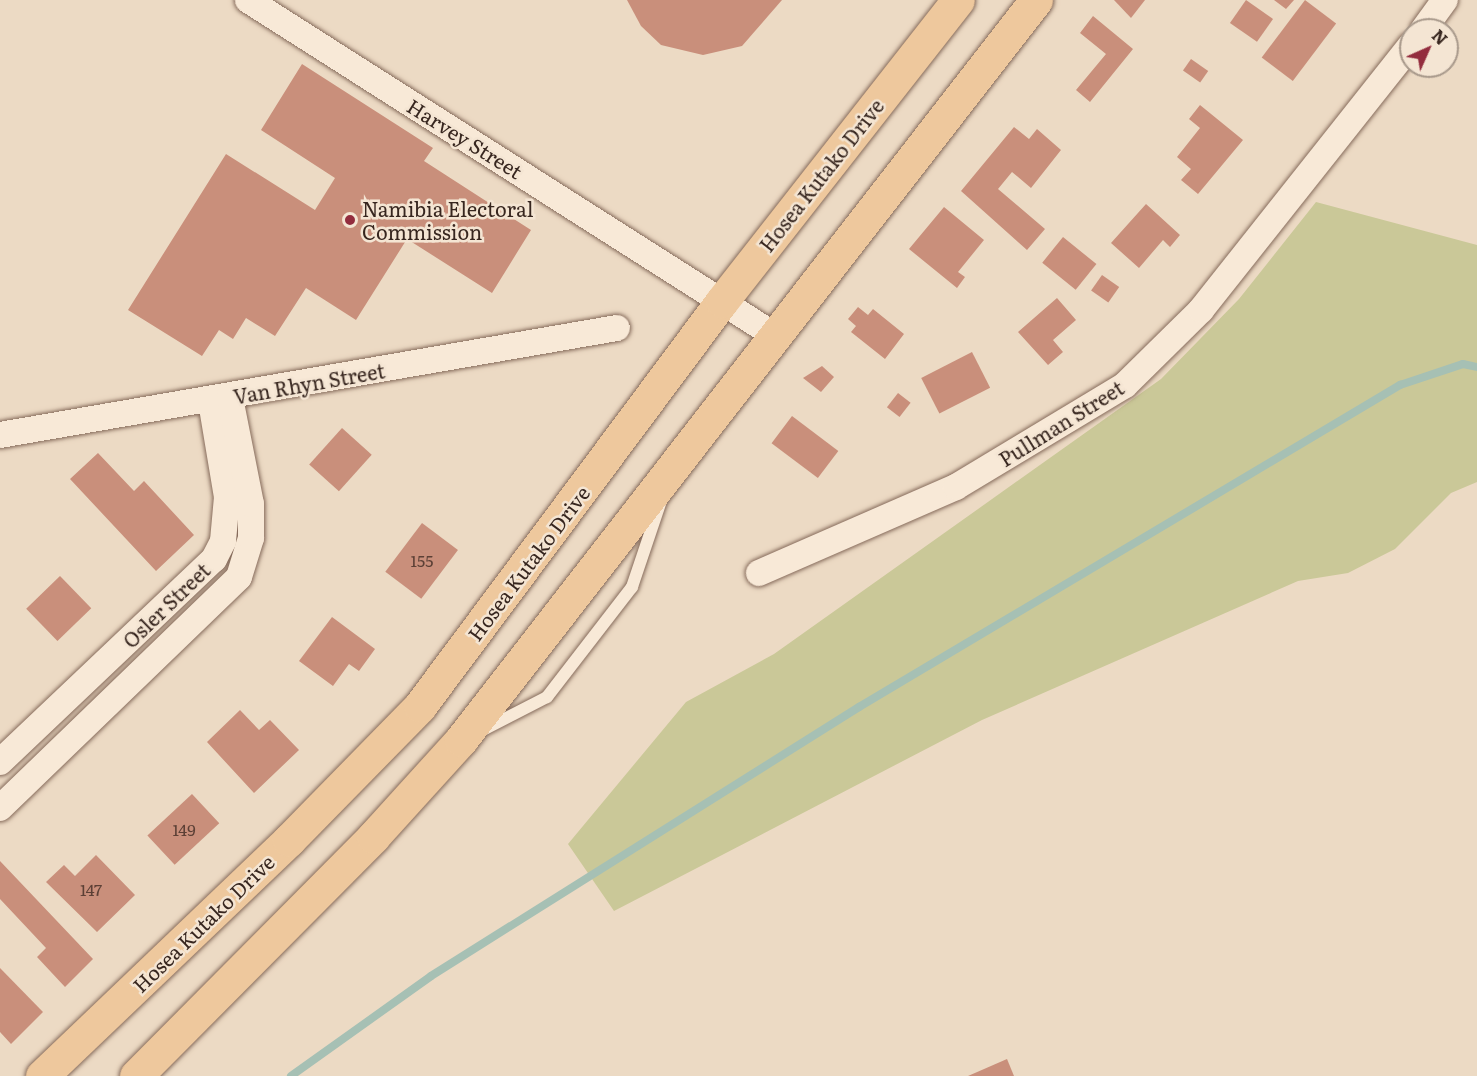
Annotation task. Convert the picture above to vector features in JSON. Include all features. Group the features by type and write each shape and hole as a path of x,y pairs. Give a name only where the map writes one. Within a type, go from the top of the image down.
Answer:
{"main road":[{"name":"Hosea Kutako Drive","path":"42,1076 289,840 420,706 722,301 958,0"},
{"path":"136,1076 373,837 461,740 673,463 1036,0"}],"street":[{"path":"1432,18 1445,0"},
{"name":"Harvey Street","path":"258,3 774,335"},
{"name":"Pullman Street","path":"759,573 956,487 1125,385 1201,310 1399,60"},
{"name":"Van Rhyn Street","path":"0,435 221,399 617,328"},
{"path":"0,808 240,578 251,538 251,504 221,399"},
{"name":"Osler Street","path":"0,762 214,559 223,541 226,497 221,399"}],"shaded area":[{"path":"1316,202 1477,245 1477,482 1451,493 1395,549 1348,573 1298,581 982,720 614,911 568,844 686,702 774,654 1161,379 1239,299"}],"building":[{"path":"627,0 782,0 742,46 703,55 661,45 641,26"},
{"path":"1114,0 1145,0 1131,18"},
{"path":"1246,0 1273,19 1257,42 1230,23"},
{"path":"1274,0 1294,0 1286,9"},
{"path":"1305,0 1336,23 1293,81 1262,58"},
{"path":"1093,16 1133,49 1090,102 1076,90 1106,54 1080,33"},
{"path":"1191,59 1208,71 1200,83 1183,70"},
{"name":"Namibia Electoral Commission","path":"302,64 433,148 424,161 531,230 492,293 407,239 356,320 306,288 275,336 246,318 233,339 219,330 202,356 128,310 226,154 315,210 335,178 261,130"},
{"path":"1200,105 1243,140 1198,194 1181,180 1191,169 1177,157 1200,128 1189,119"},
{"path":"1014,127 1029,139 1037,129 1061,150 1031,188 1012,172 998,189 1045,229 1027,250 961,191"},
{"path":"1146,204 1180,235 1170,247 1163,240 1139,268 1111,243"},
{"path":"944,207 984,240 958,272 965,277 957,288 909,249"},
{"path":"1063,237 1096,264 1076,290 1042,263"},
{"path":"1102,275 1119,287 1108,303 1091,291"},
{"path":"1057,298 1076,320 1053,340 1063,352 1048,365 1018,332"},
{"path":"858,307 868,315 873,309 904,334 885,359 851,332 856,326 848,319"},
{"path":"972,352 990,388 939,414 921,378"},
{"path":"822,366 834,377 821,392 803,378"},
{"path":"898,393 911,403 900,417 887,407"},
{"path":"792,416 838,451 818,478 772,443"},
{"path":"342,428 372,455 339,491 309,464"},
{"path":"98,453 134,491 144,481 194,535 156,571 70,479"},
{"path":"422,523 458,550 421,599 385,572"},
{"path":"60,576 91,608 57,641 26,609"},
{"path":"332,617 375,649 359,671 349,664 333,686 299,661"},
{"path":"240,710 259,730 270,720 299,750 254,793 207,742"},
{"path":"192,794 219,823 175,865 147,836"},
{"path":"96,855 135,895 97,932 46,882 64,865 75,876"},
{"path":"0,861 93,959 65,987 37,957 46,948 0,899"},
{"path":"0,968 43,1012 11,1044 0,1032"},
{"path":"1007,1059 1014,1076 968,1076"}],"waterway":[{"path":"291,1076 431,976 859,707 1400,385 1463,364 1477,367"}],"place":[{"name":"Namibia Electoral Commission","path":"350,220"}]}
